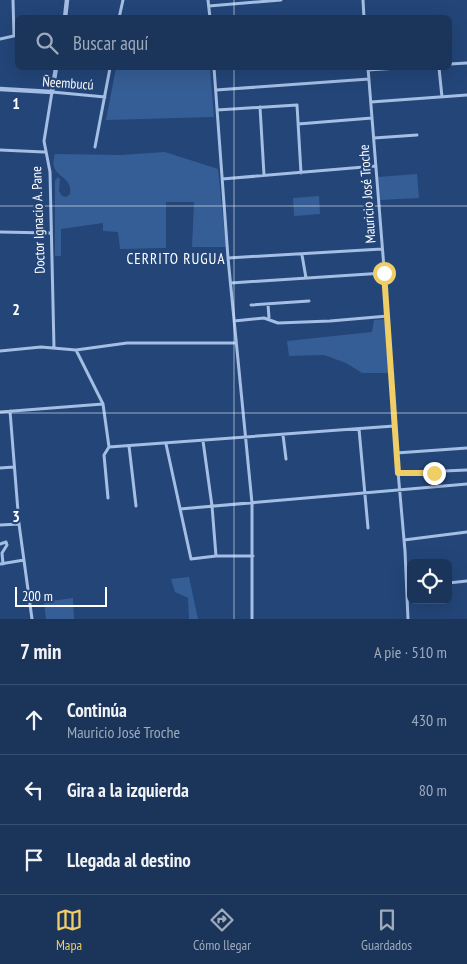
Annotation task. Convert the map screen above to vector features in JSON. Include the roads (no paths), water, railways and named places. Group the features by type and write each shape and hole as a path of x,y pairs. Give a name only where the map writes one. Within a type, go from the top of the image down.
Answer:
{"street":[{"path":"13,0 15,23"},
{"path":"65,15 67,0"},
{"path":"120,15 122,0"},
{"path":"208,0 210,15"},
{"path":"209,6 281,0"},
{"path":"363,0 364,15"},
{"path":"0,39 15,35"},
{"path":"452,64 467,63"},
{"path":"52,92 56,70"},
{"path":"94,146 110,70"},
{"path":"214,70 228,258 252,502 252,619"},
{"name":"Mauricio José Troche","path":"368,70 388,316 396,453 407,568"},
{"path":"439,70 442,97"},
{"path":"216,90 369,79"},
{"name":"Ñeembucú","path":"0,89 105,96"},
{"name":"Doctor Ignacio A. Pane","path":"52,92 44,152 50,172 54,348"},
{"path":"371,102 467,95"},
{"path":"217,110 297,105 301,173"},
{"path":"260,107 264,175"},
{"path":"298,124 372,118"},
{"path":"374,138 417,135"},
{"path":"0,150 44,152"},
{"path":"222,179 376,166"},
{"path":"0,232 50,233"},
{"path":"228,258 382,249"},
{"path":"302,255 306,278"},
{"path":"231,283 384,273"},
{"path":"251,305 308,301"},
{"path":"268,304 269,318"},
{"path":"234,321 269,318 278,323 388,316"},
{"path":"0,351 54,348 76,350 127,344 236,343"},
{"path":"76,350 102,404 109,447 104,455 108,498"},
{"path":"0,412 102,404"},
{"path":"10,411 19,524 32,619"},
{"path":"109,447 394,426"},
{"path":"359,429 368,528"},
{"path":"283,435 286,459"},
{"path":"203,441 212,506 216,556"},
{"path":"166,444 191,559 216,556 253,556"},
{"path":"129,446 136,506"},
{"path":"396,453 467,448"},
{"path":"0,468 14,467"},
{"path":"398,473 467,470"},
{"path":"180,509 467,484"},
{"path":"0,525 19,524"},
{"path":"404,540 467,532"},
{"path":"0,544 6,542 7,545 2,553 2,564 24,560"},
{"path":"452,583 467,581"},
{"name":"Mauricio José Troche","path":"408,604 408,619"}],"district":[{"name":"CERRITO RUGUA","path":"176,258"}]}
